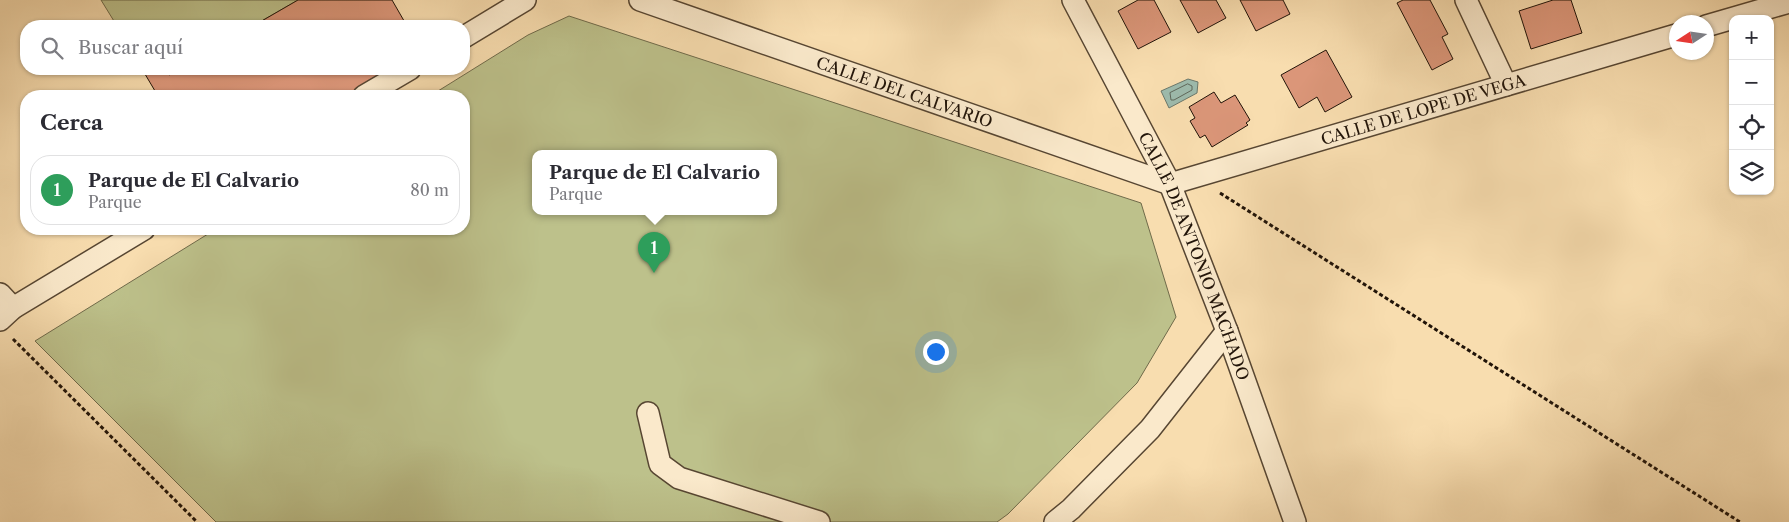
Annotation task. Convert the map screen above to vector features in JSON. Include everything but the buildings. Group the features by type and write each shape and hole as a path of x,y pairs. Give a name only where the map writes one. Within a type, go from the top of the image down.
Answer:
{"street":[{"path":"470,33 525,0"},
{"name":"CALLE DEL CALVARIO","path":"640,0 1170,184"},
{"name":"CALLE DE ANTONIO MACHADO","path":"1073,0 1170,184 1227,331 1295,522"},
{"path":"1466,0 1506,85"},
{"path":"1714,24 1789,2"},
{"name":"CALLE DE LOPE DE VEGA","path":"1170,184 1669,37"},
{"path":"374,90 400,75"},
{"path":"5,314 134,235"},
{"path":"1067,518 1150,429 1227,331"},
{"path":"648,413 660,464 679,478 819,522"}],"path":[{"path":"1194,177 1740,522"},
{"path":"5,314 197,522"}],"green space":[{"path":"101,0 298,0 263,20 113,20"},
{"path":"569,16 1141,203 1176,317 1137,383 1008,514 997,522 216,522 35,341 206,235 470,235 470,90 440,90 464,75 470,75 470,71 528,35"}],"water":[{"path":"1188,79 1198,82 1197,93 1169,108 1161,91"}],"place":[{"name":"Parque de El Calvario","path":"654,273"}]}
